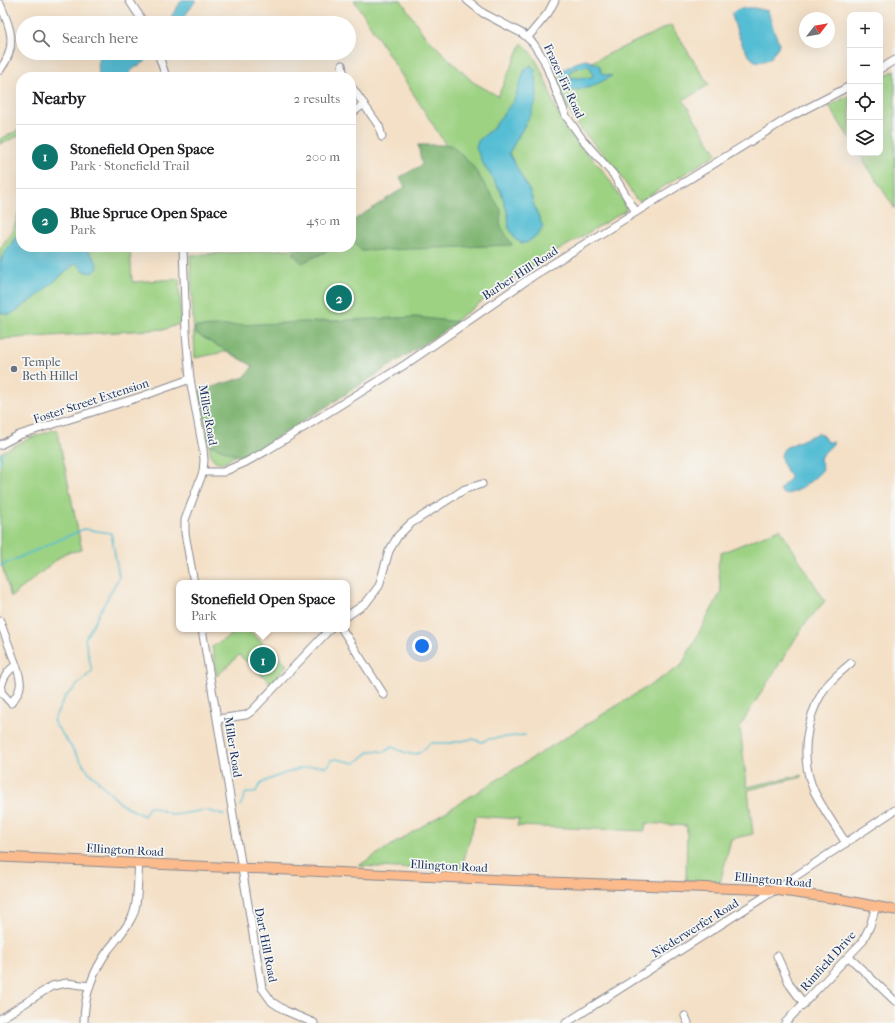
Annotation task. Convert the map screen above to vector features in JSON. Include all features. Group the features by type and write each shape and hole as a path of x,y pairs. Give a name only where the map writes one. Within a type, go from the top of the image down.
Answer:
{"main road":[{"name":"Ellington Road","path":"0,857 549,882 775,890 895,910"}],"street":[{"path":"129,0 139,16"},
{"name":"Frazer Fir Road","path":"467,0 483,13 528,38 540,52 570,123 613,174 636,212"},
{"path":"528,38 548,13 555,0"},
{"path":"0,4 10,26 11,45 7,61 0,70"},
{"path":"160,60 164,72"},
{"path":"883,67 895,60"},
{"path":"342,65 343,72"},
{"name":"Barber Hill Road","path":"203,472 223,472 266,451 406,364 533,276 790,117 847,88"},
{"path":"356,93 379,126 382,137"},
{"path":"356,110 364,104"},
{"name":"Miller Road","path":"183,252 186,333 190,379 204,449 203,472 185,520 185,533 193,580"},
{"name":"Foster Street Extension","path":"0,445 19,435 143,396 190,379"},
{"path":"350,614 366,603 379,586 389,551 398,536 410,524 465,489 482,484"},
{"path":"0,621 16,665 21,686 19,693 11,704 1,692 1,686 11,668 16,665"},
{"name":"Miller Road","path":"203,632 218,719 241,868"},
{"path":"218,719 246,715 252,711 327,632"},
{"path":"344,632 384,694"},
{"path":"846,843 814,790 808,773 806,751 807,734 815,705 832,680 851,663"},
{"name":"Niederwerfer Road","path":"566,1023 775,890 895,810"},
{"path":"84,1023 84,1008 89,986 98,964 127,927 133,916 137,902 139,863"},
{"name":"Dart Hill Road","path":"241,868 262,988 272,1002 286,1011 314,1023"},
{"name":"Rimfield Drive","path":"785,1023 862,942 870,926 876,906"},
{"path":"777,956 790,985 804,1004"},
{"path":"849,957 895,1001"},
{"path":"0,1019 52,986 67,983 89,986"}],"green space":[{"path":"354,0 401,0 424,35 473,82 498,96 522,43 537,62 543,73 556,109 568,132 604,172 623,201 626,210 521,273 451,324 267,440 223,462 218,462 213,459 211,456 200,395 265,381 259,345 195,358 190,255 241,252 356,252 356,228 456,161"},
{"path":"671,25 709,85 683,100 717,154 640,201 635,198 613,164 582,131 567,107 557,78"},
{"path":"895,70 895,209 861,156 883,156 883,77"},
{"path":"847,97 847,134 829,106"},
{"path":"16,131 16,137 0,144 0,139"},
{"path":"418,145 451,145 472,165 501,210 500,225 512,245 362,251 356,246 356,219 405,187 400,177 422,165"},
{"path":"16,221 16,252 130,252 132,282 179,279 181,323 166,329 0,339 0,249 14,227"},
{"path":"294,252 325,252 302,263 292,253"},
{"path":"416,317 458,322 244,458 210,445 199,391 245,377 253,366 195,333 195,327"},
{"path":"57,429 82,550 65,553 11,597 0,559 0,453 30,438"},
{"path":"780,529 825,601 804,625 740,726 747,787 802,775 802,777 748,790 753,834 731,839 720,883 686,881 687,826 646,823 645,831 517,826 519,819 476,816 461,871 358,866 681,666 721,592 718,566 721,553"},
{"path":"236,632 250,632 287,665 271,683 239,655 217,676 212,647"}],"water":[{"path":"182,0 196,0 185,16 172,16"},
{"path":"754,8 768,11 779,43 771,58 758,62 752,59 744,48 732,14 739,9"},
{"path":"98,60 145,60 145,62 137,66 131,72 99,72"},
{"path":"586,60 599,65 602,74 612,76 591,87 572,91 566,85 560,72 575,63","holes":["590,67 593,75 592,77 569,77 569,73 574,68"]},
{"path":"531,65 535,70 536,76 536,102 509,153 530,192 543,227 538,235 526,243 522,243 516,240 509,228 508,215 501,192 482,162 476,148 478,141 493,128 514,100 525,69"},
{"path":"16,237 16,252 89,252 93,256 98,268 89,273 76,263 35,298 13,313 7,315 0,312 0,262"},
{"path":"818,433 823,436 827,442 833,442 833,444 821,456 820,460 823,469 799,489 788,494 783,494 780,489 790,477 782,459 782,452 785,448"}],"waterway":[{"path":"0,464 3,452"},
{"path":"0,566 84,529 111,533 119,577 85,639 92,671 65,697 53,721 88,771 121,804 144,816 149,806 174,815 205,810 224,815"},
{"path":"240,806 246,793 255,793 262,783 275,777 304,768 313,766 326,767 329,765 331,760 336,759 355,763 370,751 384,752 392,747 408,754 417,754 430,743 450,743 472,739 482,742 488,739 525,735"}],"place":[{"name":"Blue Spruce Open Space","path":"339,298"},
{"name":"Temple Beth Hillel","path":"14,369"},
{"name":"Stonefield Open Space","path":"263,660"}]}
